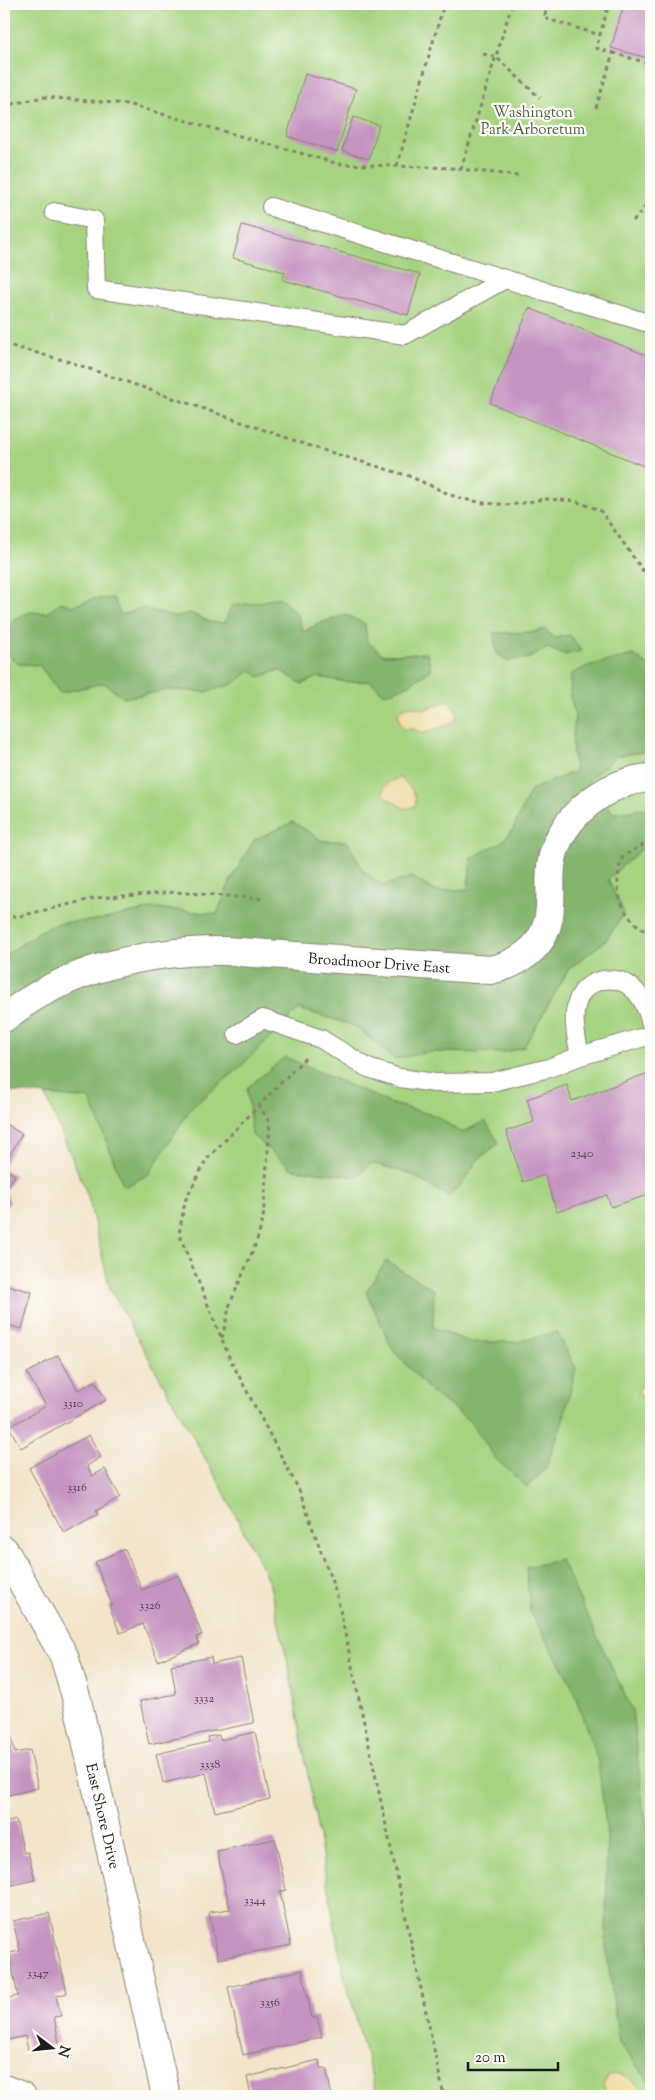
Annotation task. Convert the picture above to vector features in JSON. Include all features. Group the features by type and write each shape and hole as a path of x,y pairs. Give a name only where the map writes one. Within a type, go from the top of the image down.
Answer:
{"street":[{"name":"Broadmoor Drive East","path":"4,1018 20,1005 65,981 109,965 152,955 194,951 226,952 490,970 512,964 526,955 543,934 550,910 553,857 561,837 571,822 604,792 626,782 651,778"},
{"name":"East Shore Drive","path":"4,1550 64,1656 77,1700 166,2096"},
{"path":"4,2089 22,2096"}],"lane":[{"path":"271,207 651,324"},
{"path":"54,212 94,220 96,289 405,335 505,279"},
{"path":"580,1056 574,1028 576,1010 582,992 598,981 614,978 626,983 641,996 651,1024"},
{"path":"237,1034 263,1019 322,1040 368,1068 400,1078 435,1083 492,1082 548,1068 580,1056 651,1035"}],"path":[{"path":"397,166 444,4"},
{"path":"461,169 512,4"},
{"path":"548,4 544,18 600,35"},
{"path":"609,4 596,48 651,64"},
{"path":"596,108 613,53"},
{"path":"483,54 496,57 540,98"},
{"path":"4,106 43,98 128,104 339,164 461,169 518,176"},
{"path":"633,221 651,200"},
{"path":"4,344 70,362 313,446 409,476 458,498 484,503 511,505 545,499 576,501 600,510 651,582"},
{"path":"651,841 624,856 618,870 616,885 624,908 641,929 651,935"},
{"path":"4,917 20,916 96,898 165,893 263,899"},
{"path":"322,1040 260,1107 206,1160 185,1201 179,1234 230,1359 299,1490 337,1596 444,2096"},
{"path":"222,1339 230,1304 256,1243 263,1220 270,1123 260,1107"}],"green space":[{"name":"Washington Park Arboretum","path":"4,4 651,4 651,2096 377,2096 342,1967 288,1663 269,1582 223,1490 110,1289 88,1196 4,996"},
{"path":"279,597 297,614 303,632 320,623 346,615 365,624 367,642 384,655 427,653 431,670 407,686 385,694 370,681 346,682 318,677 302,684 280,670 259,677 251,670 233,684 206,692 168,690 124,698 104,683 60,693 39,665 18,664 4,651 4,631 7,623 30,612 47,613 61,602 73,606 92,599 113,598 121,615 142,608 176,617 190,613 210,622 225,623 231,606"},
{"path":"545,629 554,638 570,635 581,651 563,655 548,648 529,658 506,661 497,653 493,633 534,632"},
{"path":"634,655 651,668 651,751 616,756 588,780 613,813 651,808 651,846 639,851 608,879 624,913 606,940 569,969 524,1047 503,1053 429,1052 394,1059 355,1026 299,1009 238,1069 190,1109 149,1174 124,1187 90,1099 4,1091 4,951 8,954 38,932 59,923 99,920 156,908 217,914 230,882 254,840 293,822 323,841 347,841 363,870 382,886 412,877 435,891 468,889 471,858 502,842 513,829 531,790 575,771 572,744 575,716 570,696 571,674 590,665"},
{"path":"285,1057 392,1104 437,1116 461,1133 485,1121 499,1143 477,1160 466,1179 449,1197 411,1174 371,1163 357,1177 292,1169 252,1135 247,1088"},
{"path":"386,1261 434,1290 433,1327 469,1342 517,1342 557,1332 576,1368 563,1420 545,1470 527,1487 496,1459 471,1422 430,1391 393,1350 366,1292"},
{"path":"561,1560 632,1710 643,1806 651,1849 651,2084 619,2043 606,1947 607,1835 598,1762 571,1683 530,1612 526,1567"}],"sand":[{"path":"448,701 457,711 457,717 450,724 424,734 414,729 404,729 400,724 398,714 403,708 412,706 424,709"},
{"path":"401,778 414,794 415,806 405,809 383,795 388,783 394,779"},
{"path":"651,1369 651,1399 639,1395 638,1390"},
{"path":"614,2074 626,2076 633,2080 640,2090 639,2096 608,2096 603,2085 607,2077"}],"building":[{"path":"624,4 651,4 651,59 611,48"},
{"path":"305,74 356,89 337,152 287,136"},
{"path":"353,117 379,125 369,159 342,151"},
{"path":"242,225 420,274 408,315 283,280 285,272 233,258"},
{"path":"529,308 651,357 651,469 490,403"},
{"path":"651,1072 651,1194 611,1207 607,1195 557,1212 545,1175 523,1182 506,1131 534,1122 527,1099 567,1085 572,1101"},
{"path":"4,1123 22,1134 4,1165"},
{"path":"4,1169 15,1175 5,1191 10,1202 4,1212"},
{"path":"4,1284 32,1292 22,1329 4,1324"},
{"path":"58,1355 78,1390 95,1381 106,1400 21,1448 9,1427 46,1406 27,1373"},
{"path":"89,1435 101,1457 87,1466 92,1476 105,1469 120,1497 96,1511 98,1514 64,1533 29,1468"},
{"path":"125,1549 142,1590 178,1575 202,1635 196,1637 199,1644 158,1661 143,1624 120,1633 109,1606 112,1605 95,1562"},
{"path":"211,1657 212,1664 241,1658 254,1723 149,1744 140,1701 176,1694 171,1665"},
{"path":"5,1708 15,1753 30,1750 38,1788 4,1796"},
{"path":"255,1732 270,1799 215,1812 206,1773 163,1783 156,1754 209,1742 208,1737 219,1735 220,1740"},
{"path":"16,1820 24,1853 28,1852 35,1880 4,1887 4,1823"},
{"path":"275,1839 286,1890 280,1892 291,1945 218,1959 209,1912 230,1909 217,1851"},
{"path":"49,1913 67,1993 56,1996 61,2016 54,2017 59,2043 28,2050 25,2036 4,2041 4,1999 18,1996 9,1953 20,1951 13,1921"},
{"path":"302,1970 312,2018 317,2017 322,2037 243,2055 228,1987"},
{"path":"319,2060 320,2068 326,2068 332,2096 251,2096 247,2077"}]}
